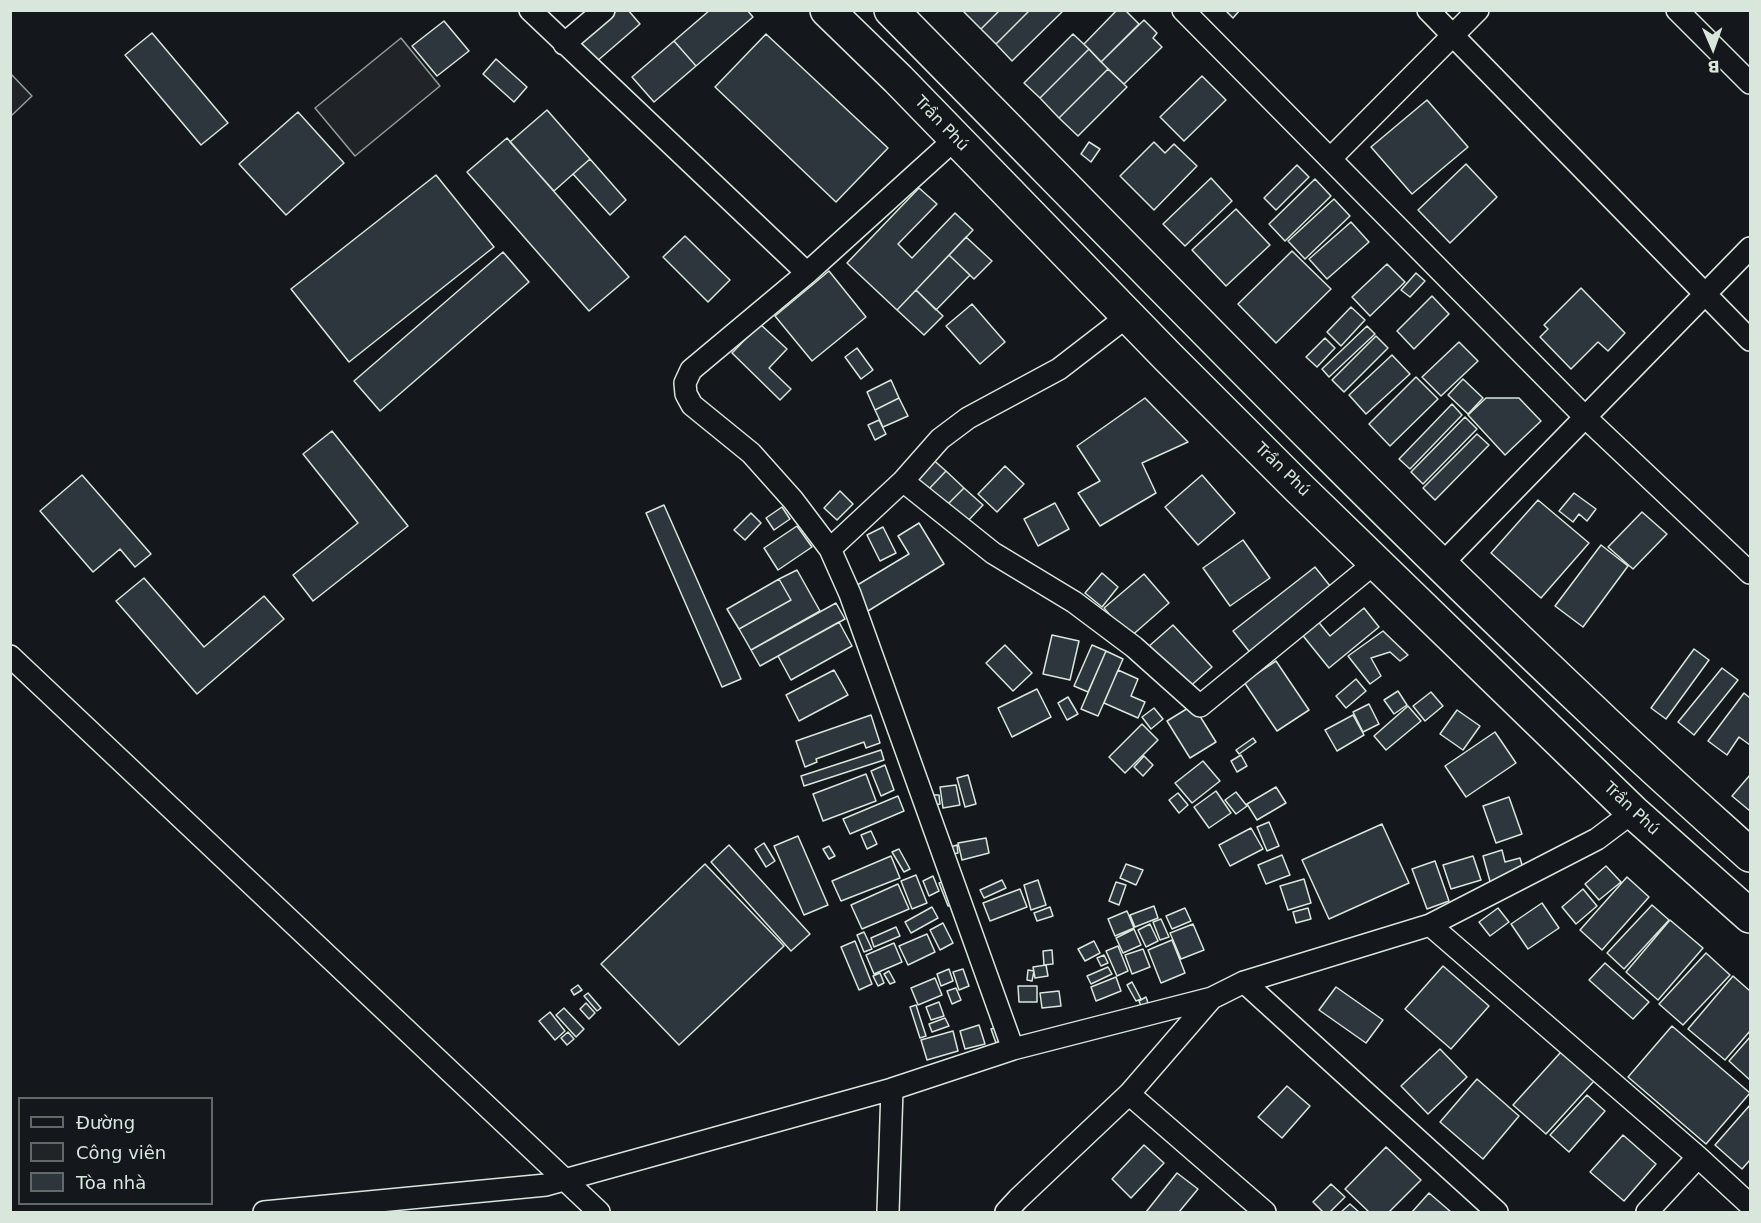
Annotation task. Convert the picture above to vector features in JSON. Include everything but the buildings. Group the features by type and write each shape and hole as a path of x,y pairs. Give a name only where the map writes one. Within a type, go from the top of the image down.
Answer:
{"main road":[{"name":"Trần Phú","path":"828,10 1233,423 1633,812 1750,916"},
{"path":"891,10 1181,307 1441,565 1594,713 1750,855"}],"street":[{"path":"564,44 604,10"},
{"path":"1183,10 1584,416 1750,573"},
{"path":"1428,10 1750,340"},
{"path":"1330,159 1478,10"},
{"path":"1677,10 1750,83"},
{"path":"541,14 564,44 807,273"},
{"path":"955,139 807,273 692,370 685,383 686,394 692,405 751,453 793,500 830,549 850,594 1013,1049"},
{"path":"1441,565 1750,248"},
{"path":"830,549 903,481 940,439 968,418 1059,369 1129,315"},
{"path":"903,481 993,553 1074,602 1134,647 1200,706 1376,562"},
{"path":"10,656 599,1212"},
{"path":"264,1212 546,1185 892,1089 1013,1049 1212,998 1244,982 1430,925 1597,839 1633,812"},
{"path":"1430,925 1698,1157 1750,1205"},
{"path":"1244,982 1497,1212"},
{"path":"1019,1208 1130,1094 1212,998"},
{"path":"888,1212 892,1089"},
{"path":"1130,1094 1265,1212"},
{"path":"1647,1212 1698,1157"}],"green space":[{"path":"401,38 440,86 355,156 315,108"},
{"path":"11,74 32,96 11,116"}]}
